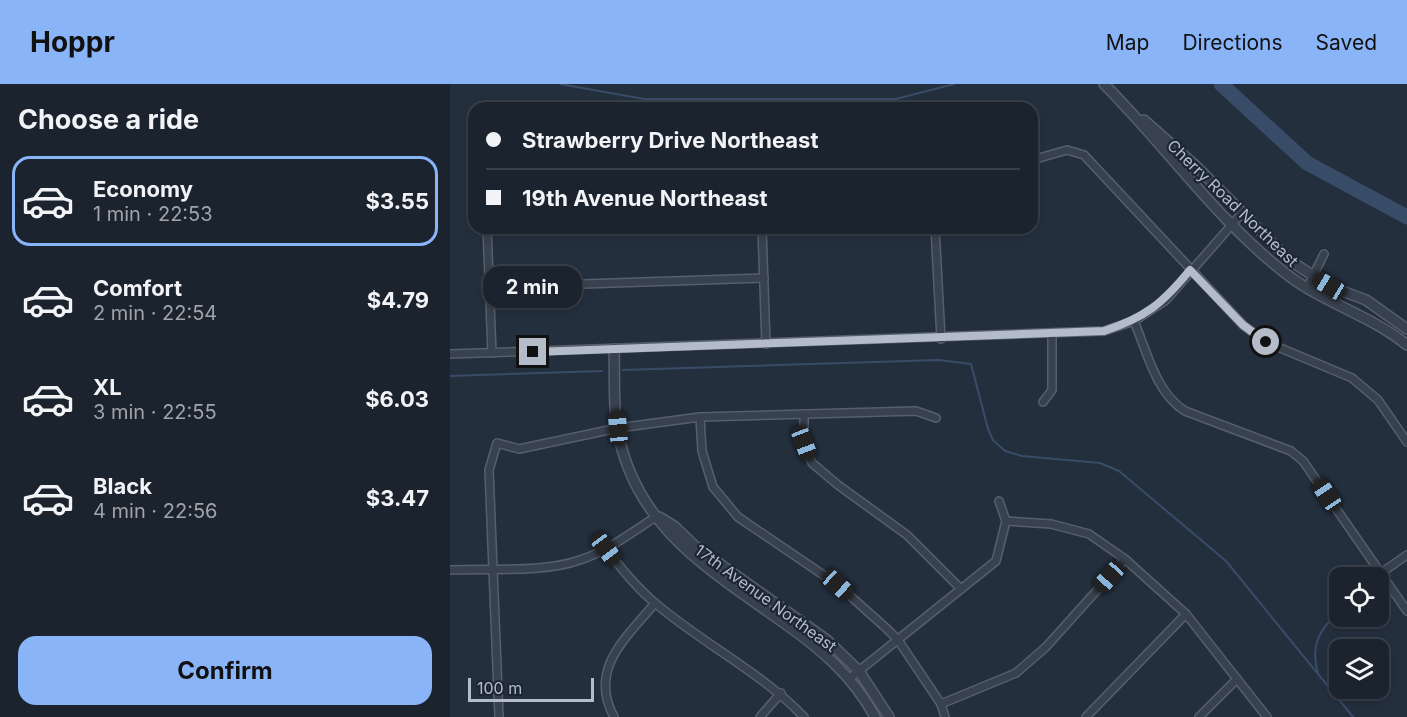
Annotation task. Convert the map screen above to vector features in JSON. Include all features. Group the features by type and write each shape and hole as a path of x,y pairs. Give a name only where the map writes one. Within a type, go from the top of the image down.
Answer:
{"street":[{"name":"Cherry Road Northeast","path":"1104,84 1197,167 1289,260 1329,286 1366,300 1407,330"},
{"name":"Cherry Road Northeast","path":"1126,105 1196,188 1264,255 1307,288 1371,319 1404,343"},
{"path":"1038,158 1067,150 1084,155 1243,325 1266,342 1352,378 1378,400 1407,442"},
{"path":"450,354 941,339 1104,331 1134,321 1166,300 1242,213"},
{"path":"487,234 492,353"},
{"path":"762,234 766,344"},
{"path":"935,234 941,339"},
{"path":"1307,288 1324,254"},
{"path":"489,287 764,278"},
{"path":"1134,321 1164,391 1172,403 1185,411 1291,451 1303,461 1377,567"},
{"path":"1404,343 1407,330"},
{"path":"1044,402 1052,390 1052,333"},
{"name":"17th Avenue Northeast","path":"614,349 618,428 628,463 670,537 694,559 809,641 850,678 876,717"},
{"path":"499,717 489,470 497,444 519,449 618,428 700,417 916,411 936,418"},
{"path":"804,414 804,443 812,463 838,485 907,535 960,588"},
{"path":"700,417 702,451 713,488 738,517 838,585 898,640 941,704 945,717"},
{"path":"850,678 996,561 1006,521 999,501"},
{"path":"450,570 559,566 606,549 657,516"},
{"name":"17th Avenue Northeast","path":"657,516 674,526 696,548 816,632 859,671 889,717"},
{"path":"1006,521 1051,524 1089,534 1125,559 1186,614 1267,717"},
{"path":"606,549 627,576 655,603 781,693 804,717"},
{"path":"1389,567 1407,555"},
{"path":"941,704 1016,673 1046,646 1125,559"},
{"path":"1389,585 1407,611"},
{"path":"614,717 609,707 605,682 609,659 655,603"},
{"path":"1086,717 1186,614"},
{"path":"1199,717 1237,678"},
{"path":"760,717 781,693"}],"waterway":[{"path":"560,84 644,99 896,99 954,84"},
{"path":"1221,84 1307,163 1407,217"},
{"path":"623,370 939,360 971,364 993,440 1005,451 1022,456 1100,463 1119,471 1226,561 1353,717"},
{"path":"450,376 602,371"},
{"path":"1318,674 1316,647 1322,631 1329,622"}],"route":[{"path":"533,352 941,339 1104,331 1134,321 1166,300 1190,270 1243,325 1266,342"}]}
